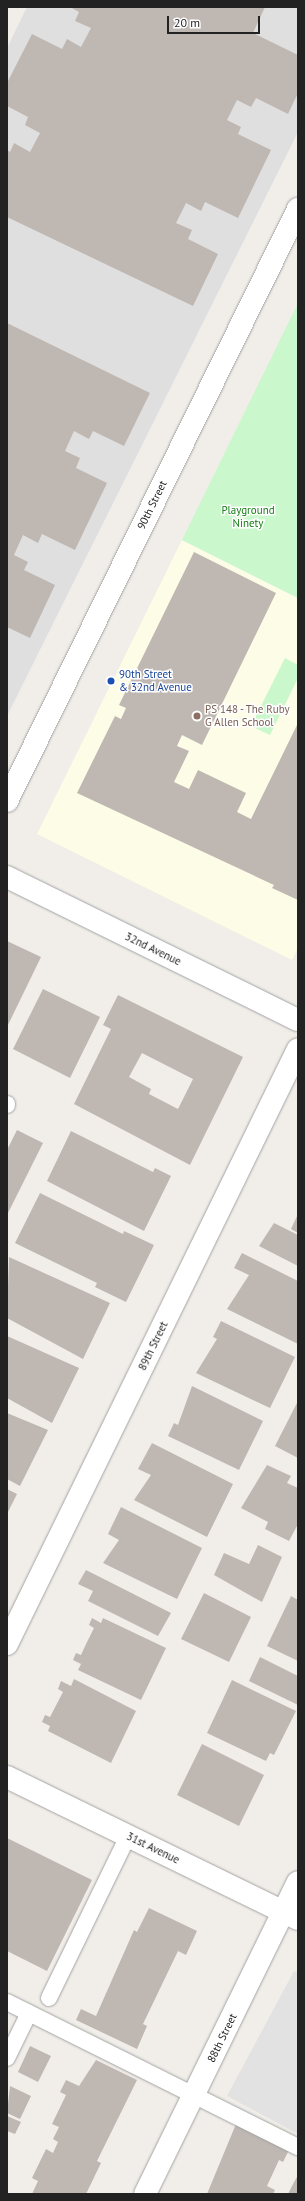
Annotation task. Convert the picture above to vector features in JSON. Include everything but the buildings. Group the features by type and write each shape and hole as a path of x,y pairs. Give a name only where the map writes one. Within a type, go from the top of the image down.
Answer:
{"street":[{"name":"90th Street","path":"7,801 298,209"},
{"name":"32nd Avenue","path":"7,877 298,1020"},
{"name":"89th Street","path":"7,1644 298,1049"},
{"name":"31st Avenue","path":"7,1777 291,1916"},
{"name":"88th Street","path":"145,2194 195,2093 291,1916 298,1882"}],"lane":[{"path":"49,1998 128,1836"},
{"path":"7,2002 195,2093 298,2147"},
{"path":"7,2058 29,2013"}],"shaded area":[{"path":"27,7 298,7 298,132 7,716 7,48"},
{"name":"PS 148 - The Ruby G Allen School","path":"182,540 298,598 298,948 292,960 37,834"},
{"path":"294,1971 298,1972 298,2134 227,2096"}],"green space":[{"name":"Playground Ninety","path":"298,303 298,598 182,540"},
{"path":"285,658 298,665 298,678 270,735 251,726"}],"place":[{"name":"90th Street & 32nd Avenue","path":"111,681"},
{"name":"PS 148 - The Ruby G Allen School","path":"197,716"}]}
